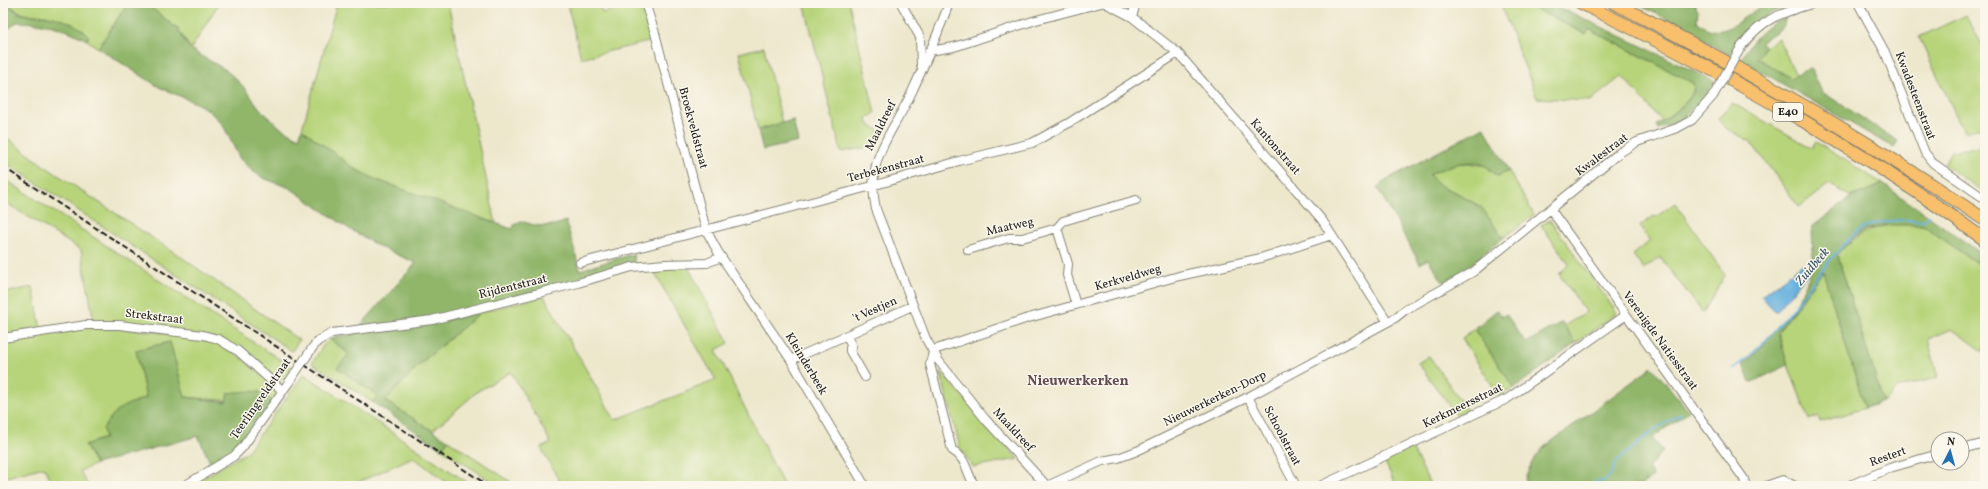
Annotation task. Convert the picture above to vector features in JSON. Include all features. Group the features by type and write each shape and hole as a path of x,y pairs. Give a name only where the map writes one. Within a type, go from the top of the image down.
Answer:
{"highway":[{"name":"E40","path":"1581,3 1707,67 1782,108 1857,153 1985,240"},
{"name":"E40","path":"1614,3 1722,60 1863,139 1985,220"}],"street":[{"name":"Broekveldstraat","path":"645,3 657,41 706,230 721,257"},
{"name":"Maaldreef","path":"901,3 920,37 922,68 910,96 879,153 872,186 876,209 912,306 934,352 986,420 1047,486"},
{"path":"922,68 949,3"},
{"path":"929,51 954,47 1036,20 1101,3"},
{"name":"Kantonstraat","path":"1105,3 1132,17 1178,53 1322,220 1388,322"},
{"path":"1132,17 1136,3"},
{"name":"Kwalestraat","path":"1388,322 1436,292 1473,272 1551,210 1619,153 1637,142 1677,128 1692,120 1713,96 1741,47 1752,31 1768,20 1791,10 1814,3"},
{"name":"Kwadesteenstraat","path":"1858,3 1885,52 1925,153 1932,163 1983,196"},
{"name":"Terbekenstraat","path":"580,263 872,186 959,161 1032,143 1067,124 1178,53"},
{"name":"Maatweg","path":"968,250 1009,238 1022,238 1057,228 1063,221 1136,200"},
{"name":"Verenigde Natiesstraat","path":"1551,210 1744,479 1746,486"},
{"path":"1057,228 1068,264 1067,275 1076,305"},
{"name":"Kerkveldweg","path":"934,352 937,348 1003,326 1179,276 1261,258 1332,235"},
{"name":"Rijdentstraat","path":"313,347 318,341 332,333 432,320 578,283 632,267 664,264 707,263 721,257"},
{"name":"Kleinderbeek","path":"721,257 791,360 865,486"},
{"name":"'t Vestjen","path":"791,360 848,336 912,306"},
{"name":"Kerkmeersstraat","path":"1320,486 1507,399 1626,315"},
{"name":"Nieuwerkerken-Dorp","path":"1047,486 1102,461 1118,458 1137,450 1248,397 1388,322"},
{"name":"Strekstraat","path":"3,338 86,325 119,325 203,335 218,339 238,351 283,391"},
{"name":"'t Vestjen","path":"848,336 852,347 850,348 850,351 865,377"},
{"name":"Teerlingveldstraat","path":"184,486 234,456 242,448 313,347"},
{"path":"934,352 930,364 952,450 959,454 968,467 968,475 975,486"},
{"name":"Schoolstraat","path":"1248,397 1296,486"},
{"path":"1970,447 1985,443"},
{"name":"Restert","path":"1848,486 1890,468 1930,456"},
{"path":"1766,486 1783,480 1795,486"}],"green space":[{"path":"3,3 128,3 98,48 87,40 89,36 48,16 23,14 9,5 3,5"},
{"path":"128,3 145,3 178,29 187,45 198,54 226,70 242,85 261,110 282,129 299,138 302,129 355,169 377,180 512,229 515,224 521,221 533,225 549,226 566,221 580,270 633,254 635,264 432,324 481,312 421,363 385,401 448,440 442,449 372,402 378,396 337,368 349,354 330,339 353,334 416,263 380,247 351,230 290,188 263,178 251,170 240,159 223,125 208,110 159,87 98,48"},
{"path":"145,3 219,3 191,49 178,29"},
{"path":"337,3 448,3 496,224 377,180 355,169 302,129"},
{"path":"567,3 600,3 602,13 642,3 652,41 581,58"},
{"path":"804,3 849,3 875,113 867,118 868,124 883,133 875,146 841,152"},
{"path":"1500,3 1523,3 1586,34 1589,29 1693,83 1694,89 1692,94 1684,104 1662,121 1622,76 1590,101 1537,98"},
{"path":"1523,3 1551,3 1715,81 1697,106 1685,116 1658,129 1656,125 1675,112 1687,101 1694,89 1693,83 1589,29 1586,34"},
{"path":"1635,3 1694,3 1698,11 1697,21 1707,28 1716,31 1734,25 1761,7 1771,3 1789,3 1789,5 1779,9 1754,24 1741,38 1729,55 1683,27"},
{"path":"3,5 8,6 22,14 47,16 64,20 75,25 89,36 87,40 61,28 28,22 17,22 6,31 3,18"},
{"path":"1966,15 1985,50 1985,127 1964,132 1919,37"},
{"path":"1786,18 1783,27 1761,42 1765,47 1757,58 1791,78 1811,68 1822,92 1898,141 1894,148 1741,60 1759,34 1771,25"},
{"path":"1778,38 1796,75 1791,78 1757,58 1765,47"},
{"path":"764,47 782,123 758,130 739,53"},
{"path":"1732,103 1812,148 1816,142 1883,184 1851,197 1829,184 1799,207 1750,141 1725,128 1718,119"},
{"path":"793,120 798,142 763,150 758,130"},
{"path":"1484,127 1509,171 1497,176 1487,167 1473,162 1450,166 1429,175 1441,186 1457,193 1481,207 1503,238 1459,274 1443,282 1428,259 1420,264 1377,187 1388,179"},
{"path":"3,135 43,165 184,259 299,340 292,351 3,161"},
{"path":"1983,146 1985,150 1985,190 1979,189 1944,165 1952,151"},
{"path":"1469,163 1486,166 1497,176 1509,171 1534,215 1503,238 1481,207 1457,193 1441,186 1428,175 1453,164"},
{"path":"3,178 293,368 285,380 275,380 225,340 94,322 81,250 3,201"},
{"path":"1883,184 1985,256 1985,269 1923,225 1884,225 1866,230 1853,238 1837,254 1883,402 1865,408 1823,271 1778,332 1788,365 1750,383 1743,364 1754,355 1794,309 1811,272 1813,258 1812,227 1851,197"},
{"path":"1675,203 1725,275 1703,313 1660,257 1643,269 1633,255 1650,241 1640,226 1654,216 1656,217"},
{"path":"1550,220 1617,313 1576,343 1564,326 1586,312 1559,274 1569,264 1541,225"},
{"path":"1892,225 1923,225 1985,269 1985,340 1983,352 1952,329 1928,339 1938,377 1897,389 1883,402 1837,254 1852,241 1867,232"},
{"path":"687,265 729,343 716,350 784,486 562,486 541,448 551,443 511,372 478,391 432,431 385,401 421,363 481,312 544,296 615,420 716,380 651,267"},
{"path":"1823,270 1865,408 1820,422 1818,416 1809,420 1788,365 1778,332"},
{"path":"33,287 41,329 3,335 3,293"},
{"path":"1497,310 1502,317 1506,314 1526,343 1562,322 1576,343 1514,388 1474,329"},
{"path":"83,328 120,328 210,339 238,355 278,389 279,393 271,404 184,397 170,342 136,350 146,398 125,406 105,438 85,445 96,464 80,471 88,486 53,486 44,467 3,478 3,339"},
{"path":"1474,329 1514,388 1499,396 1462,338"},
{"path":"330,339 349,354 338,368 378,396 372,402 312,363 323,346"},
{"path":"170,342 185,397 226,402 228,393 254,391 260,392 269,398 271,404 240,448 212,467 198,436 96,464 85,445 105,438 103,429 112,416 121,408 146,398 136,350"},
{"path":"1429,356 1467,410 1456,415 1418,363"},
{"path":"1652,367 1689,411 1652,438 1663,451 1648,468 1653,477 1639,486 1528,486 1525,479 1532,462 1544,447"},
{"path":"940,371 1018,459 972,467 960,447"},
{"path":"304,374 473,486 451,486 413,457 350,486 189,486 247,452"},
{"path":"448,440 517,486 499,486 442,449"},
{"path":"1412,448 1431,486 1396,486 1384,460"}],"water":[{"path":"1803,264 1808,271 1807,274 1776,312 1761,296"}],"waterway":[{"name":"Zuidbeek","path":"1732,370 1769,337 1835,254 1860,230 1882,222 1899,220 1922,221 1930,216"},
{"name":"Zuidbeek","path":"1592,486 1596,482 1604,481 1610,475 1616,462 1654,430 1681,414"}],"railway":[{"path":"3,167 489,486"}],"district":[{"name":"Nieuwerkerken","path":"1078,381"}]}
